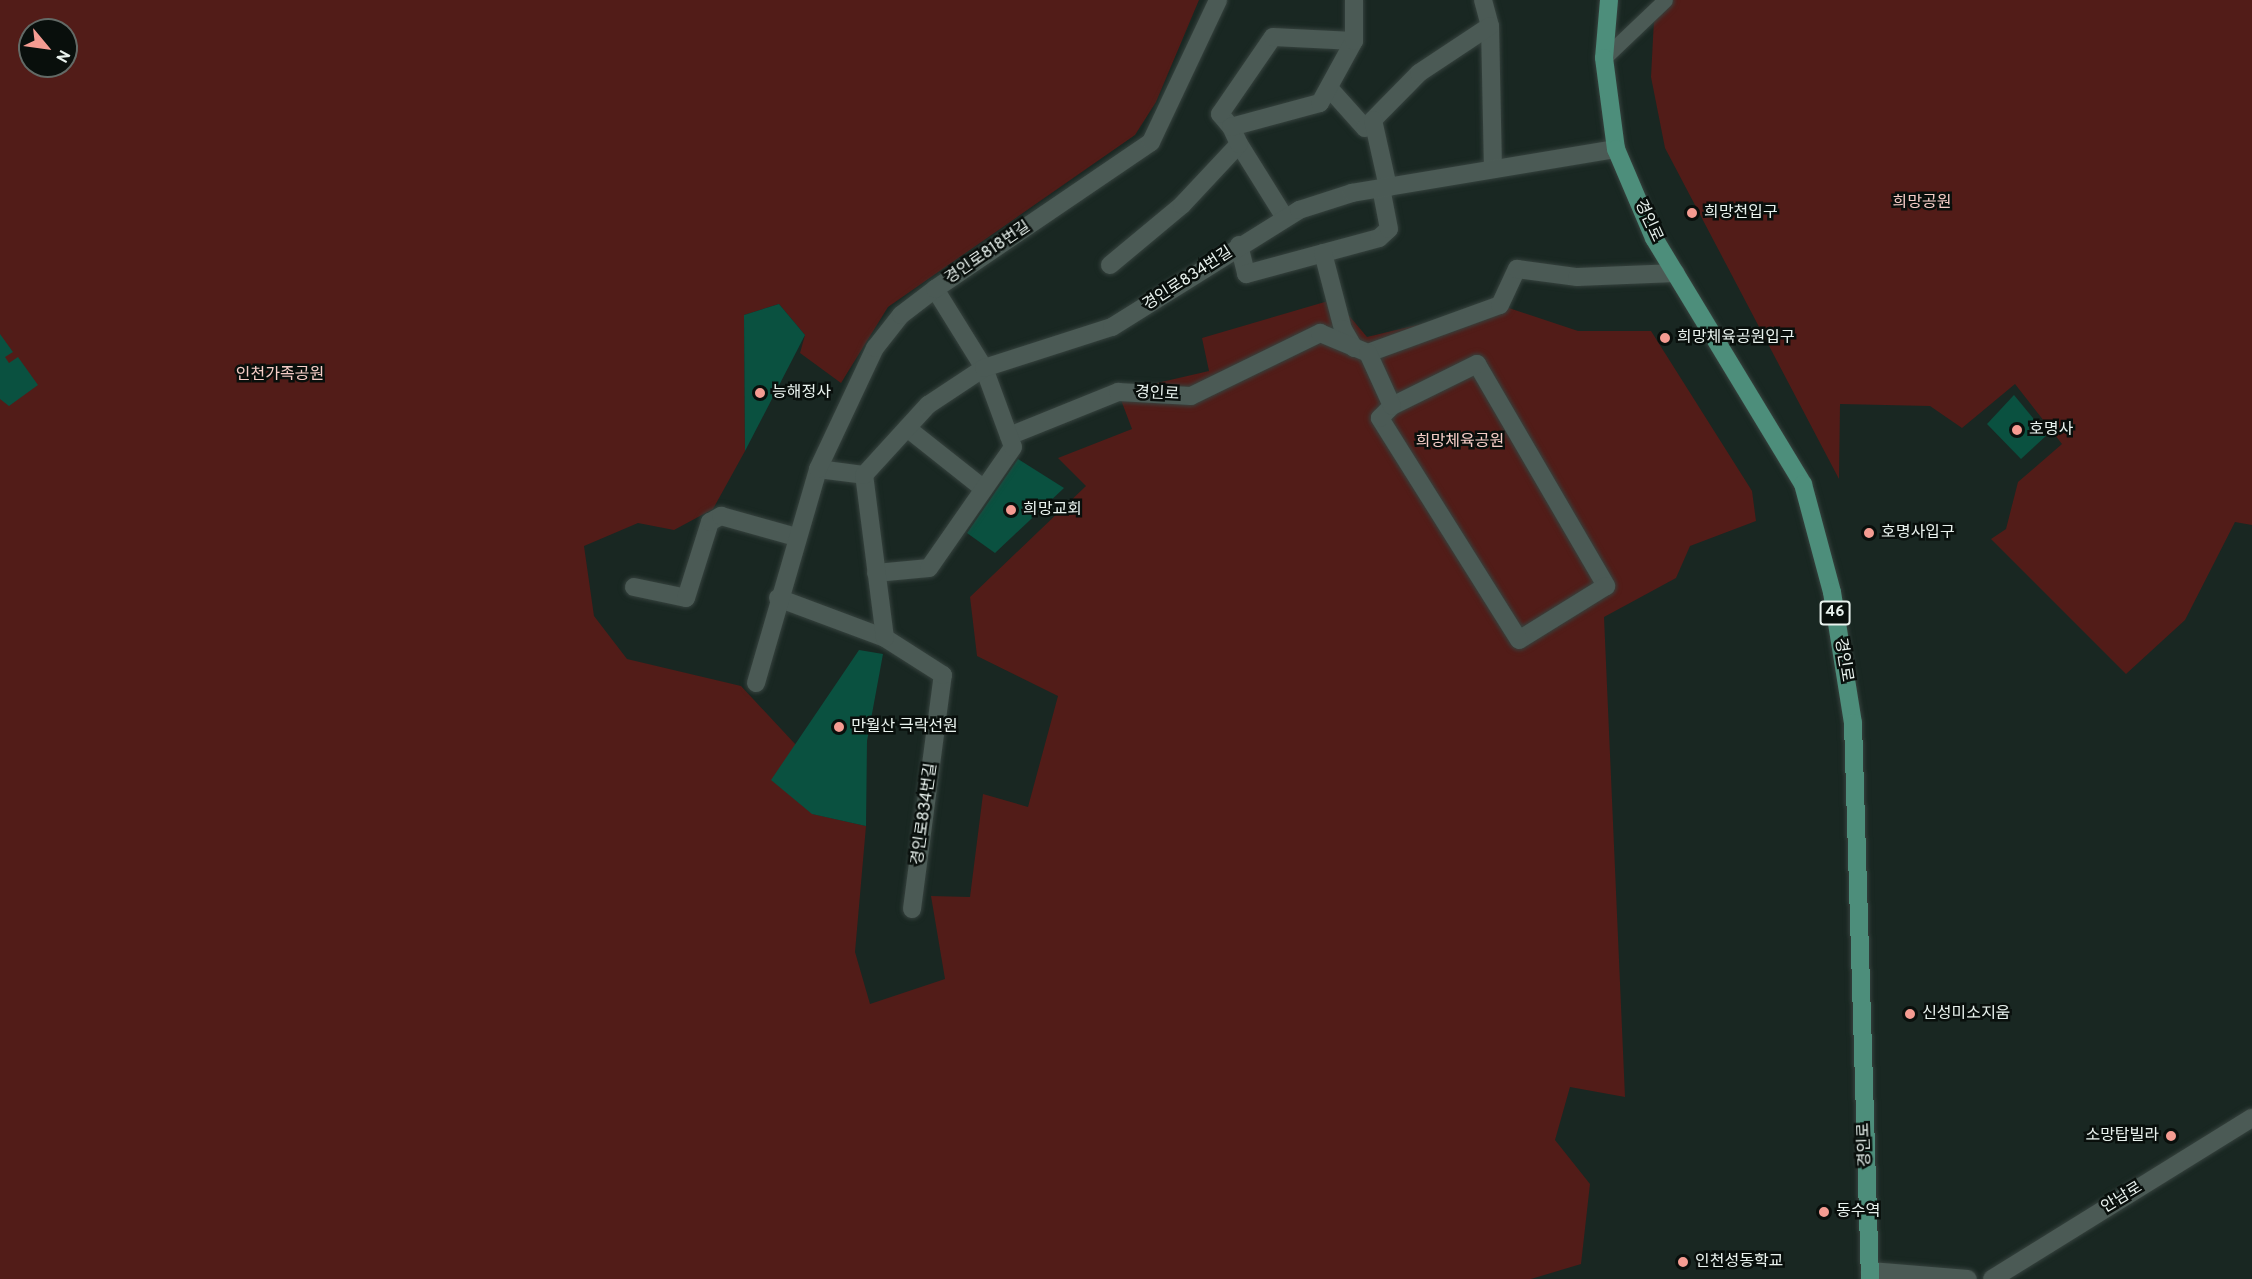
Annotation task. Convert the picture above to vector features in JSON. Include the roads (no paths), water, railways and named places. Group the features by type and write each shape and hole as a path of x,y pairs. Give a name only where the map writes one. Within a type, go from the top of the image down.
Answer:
{"main road":[{"name":"경인로","path":"1609,0 1604,58 1616,149 1676,273 1803,484 1832,592 1853,723 1870,1275"}],"street":[{"name":"경인로818번길","path":"756,683 778,598 818,469 875,348 901,315 935,289 1151,142 1218,0"},
{"path":"1110,265 1182,205 1235,135 1320,103 1330,89 1354,41 1354,0"},
{"path":"1483,0 1490,26 1493,169"},
{"path":"1604,58 1665,0"},
{"path":"1330,89 1365,128 1419,73 1490,26"},
{"path":"1285,218 1220,114 1272,37 1354,41"},
{"path":"1239,244 1246,274 1378,238 1389,229 1385,187 1373,120"},
{"name":"경인로834번길","path":"864,475 928,405 984,368 1112,327 1239,244 1285,218 1385,187 1616,149"},
{"path":"1323,253 1342,329 1361,351 1392,406"},
{"path":"1361,351 1500,306 1517,269 1577,277 1676,273"},
{"path":"876,573 929,568 1013,447 984,368 935,289"},
{"name":"경인로","path":"1009,436 1118,392 1191,396 1320,333 1361,351"},
{"path":"1478,364 1606,586 1519,639 1380,418 1392,406 1478,364"},
{"path":"907,428 984,489"},
{"path":"778,598 885,638 864,475 818,469"},
{"path":"634,587 686,598 710,522 721,516 796,537"},
{"name":"경인로834번길","path":"885,638 943,675 912,909"},
{"name":"안남로","path":"1992,1279 2252,1118"},
{"path":"1870,1275 1968,1279"}],"place":[{"name":"희망천입구","path":"1692,213"},
{"name":"희망체육공원입구","path":"1665,338"},
{"name":"능해정사","path":"760,393"},
{"name":"호명사","path":"2017,430"},
{"name":"희망교회","path":"1011,510"},
{"name":"호명사입구","path":"1869,533"},
{"name":"만월산 극락선원","path":"839,727"},
{"name":"신성미소지움","path":"1910,1014"},
{"name":"소망탑빌라","path":"2171,1136"},
{"name":"동수역","path":"1824,1212"},
{"name":"인천성동학교","path":"1683,1262"}],"park label":[{"name":"희망공원","path":"1922,203"},
{"name":"인천가족공원","path":"280,375"},
{"name":"희망체육공원","path":"1460,442"}]}
